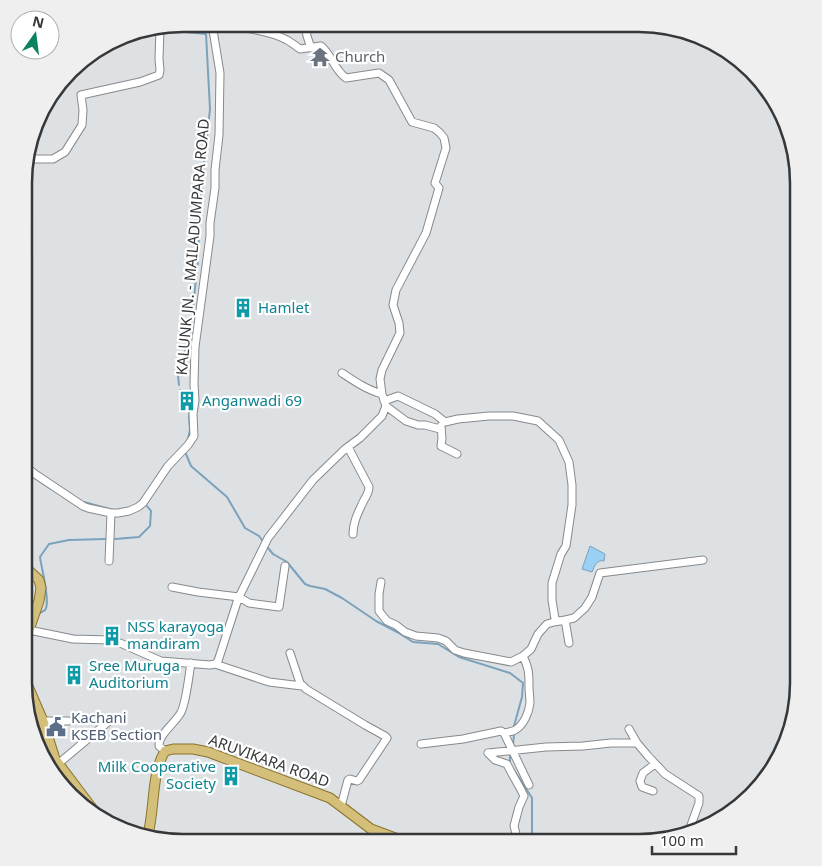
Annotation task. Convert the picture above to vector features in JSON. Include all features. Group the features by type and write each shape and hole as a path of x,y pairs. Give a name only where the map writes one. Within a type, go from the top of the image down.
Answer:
{"main road":[{"path":"33,574 39,580 41,588 33,619"},
{"path":"34,700 55,759 78,790"},
{"name":"ARUVIKARA ROAD","path":"165,751 193,749 208,752 330,798 371,829 382,833"},
{"path":"149,829 155,784 161,758 165,751"}],"street":[{"name":"KALUNK JN. - MAILADUMPARA ROAD","path":"111,513 138,508 168,466 190,443 194,436 195,347 210,236 219,135 220,73 213,32"},
{"path":"215,664 218,661 239,597 268,538 313,480 382,416 384,400 380,379 382,370 400,333 393,305 396,290 426,234 439,188 435,183 446,148 444,138 438,131 412,122 389,80 379,73 346,78 340,73 325,49 320,46 300,49 289,41 259,32"},
{"path":"306,32 311,48"},
{"path":"34,159 52,159 65,152 82,125 84,110 82,95 140,82 159,74 160,35"},
{"path":"342,373 362,386 376,392 406,421 440,429"},
{"path":"384,400 398,396 435,414 445,422"},
{"path":"457,454 440,446 442,438 440,429 445,422 458,419 513,416 538,421 559,440 569,462 572,505 566,546 561,554 552,582 552,600 557,621"},
{"path":"348,447 369,487 369,491 353,524 353,534"},
{"path":"33,472 83,506 111,513 109,561"},
{"path":"381,582 379,611 388,621 405,632 416,636 438,638 446,641 455,650 464,653 511,662 523,656 531,649 538,634 549,623 574,618 585,608 592,597 600,573 703,560"},
{"path":"172,587 239,597 249,603 279,607 285,566"},
{"path":"565,620 569,643"},
{"path":"33,631 73,639 116,641 161,660 215,664 269,682 302,686"},
{"path":"290,653 300,682 306,690 387,738 360,780 348,780 341,806"},
{"path":"421,744 463,739 500,731 504,733 520,726 529,709 530,701 528,667 523,656"},
{"path":"165,751 158,744 182,710 191,663"},
{"path":"43,721 68,721"},
{"path":"58,764 108,722"},
{"path":"629,729 636,744 665,774 699,796 699,803 692,823"},
{"path":"504,733 530,785"},
{"path":"516,833 514,826 524,796 507,764 495,760 488,753 611,743 636,744"},
{"path":"653,791 642,787 640,781 643,773 655,764"}],"water":[{"path":"590,546 605,554 604,561 598,562 592,572 582,569"}],"waterway":[{"path":"179,385 178,365 189,343 199,252 198,218 210,109 206,34 185,32"},
{"path":"180,390 187,391 191,398 188,439"},
{"path":"186,454 191,466 227,497 245,528 259,536 262,540"},
{"path":"33,477 51,489"},
{"path":"84,502 113,510"},
{"path":"115,539 139,537 150,526 151,511 147,506"},
{"path":"38,614 45,610 47,606 40,557 49,544 69,540 105,539"},
{"path":"268,548 273,554 287,562 305,584 325,589 342,598 376,621 413,642 438,644 459,657 510,673 523,683 522,697 514,726"},
{"path":"513,745 514,735"},
{"path":"510,756 510,763"},
{"path":"512,767 532,798 532,833"}],"place":[{"name":"Church","path":"320,57"},
{"name":"Hamlet","path":"243,308"},
{"name":"Anganwadi 69","path":"187,401"},
{"name":"NSS karayoga mandiram","path":"112,636"},
{"name":"Sree Muruga Auditorium","path":"74,675"},
{"name":"Kachani KSEB Section","path":"56,727"},
{"name":"Milk Cooperative Society","path":"231,776"}]}
